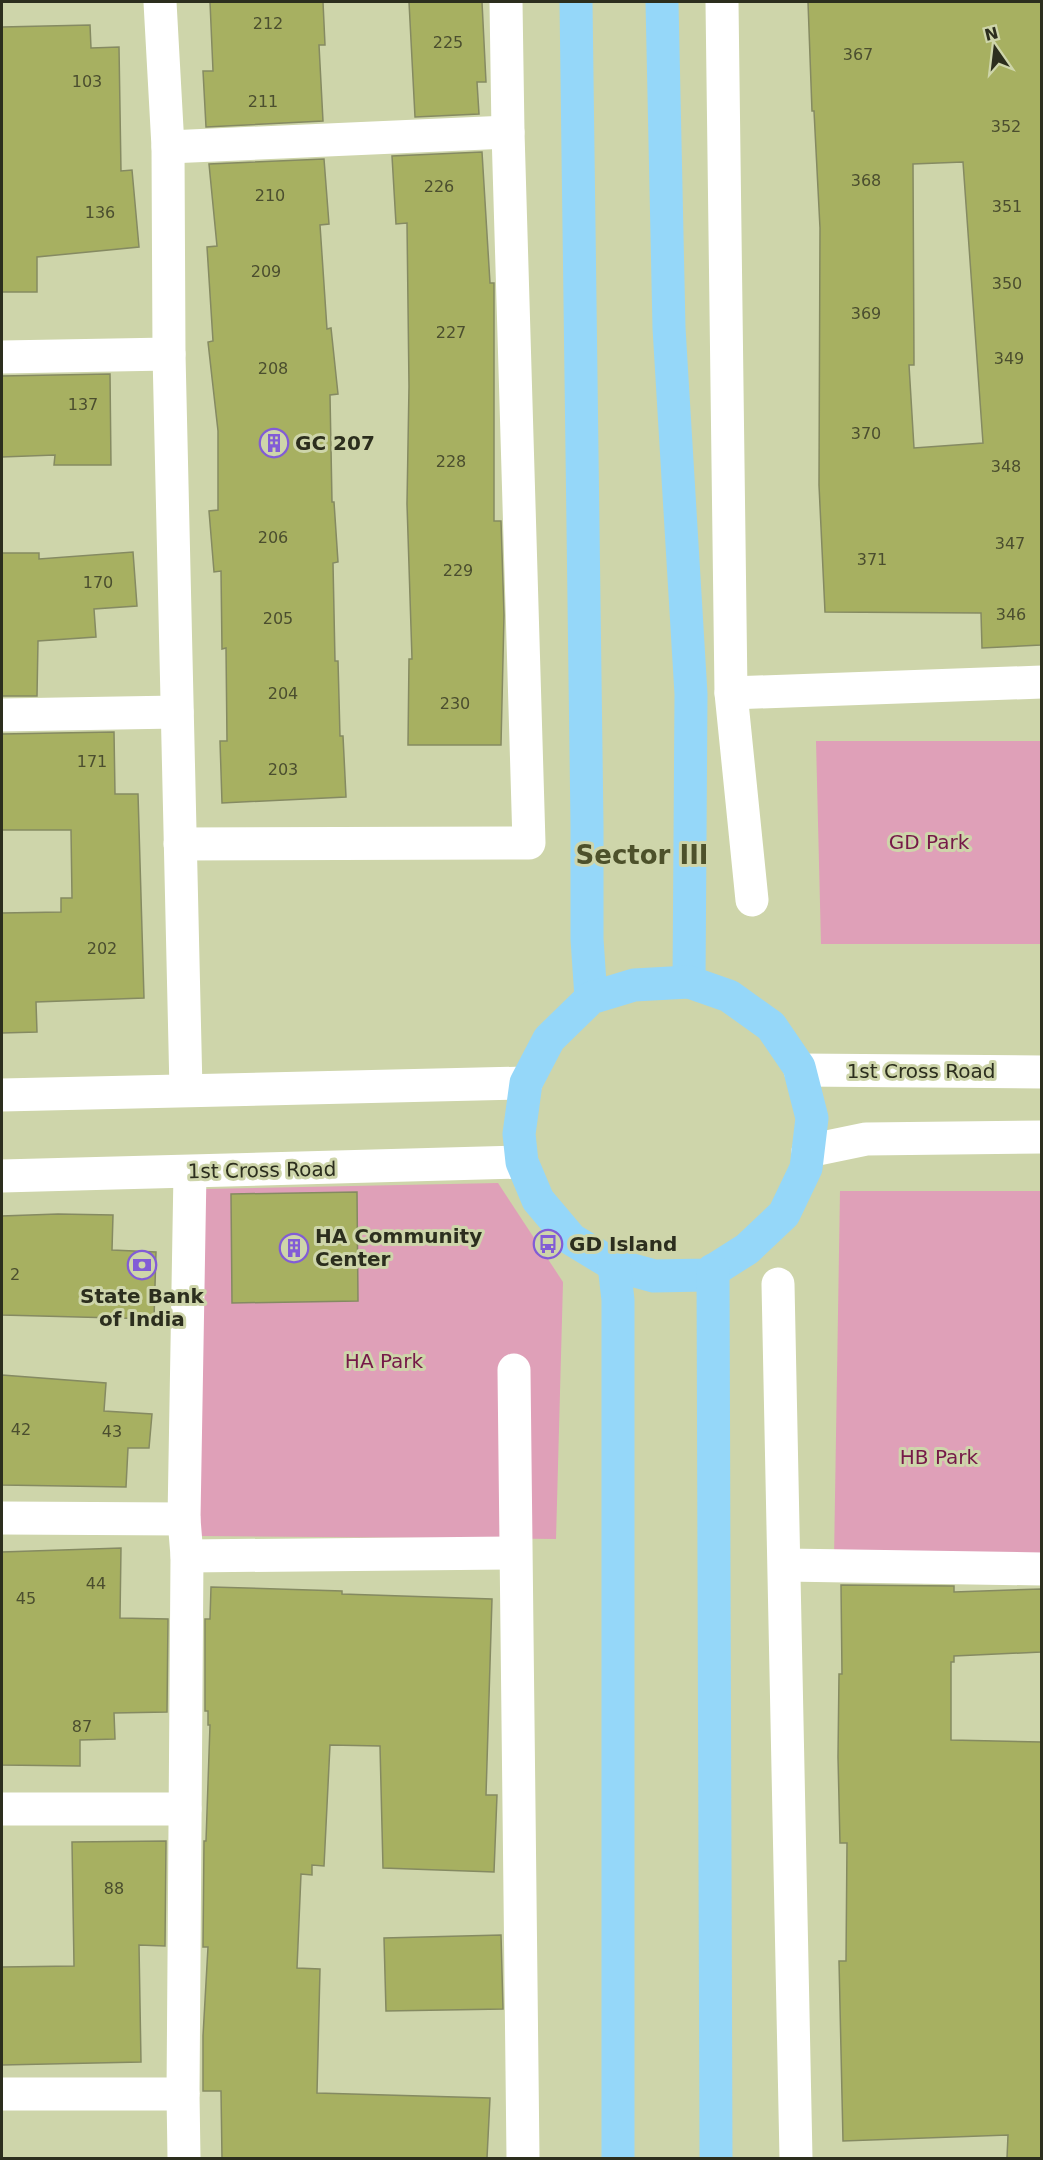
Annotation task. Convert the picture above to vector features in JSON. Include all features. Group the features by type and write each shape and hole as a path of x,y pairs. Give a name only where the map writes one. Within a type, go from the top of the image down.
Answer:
{"main road":[{"path":"576,2 588,826 587,939 591,999"},
{"path":"662,2 669,328 692,694 689,982"},
{"path":"689,982 729,996 771,1026 800,1070 812,1118 806,1168 784,1214 747,1249 706,1275 654,1276 614,1265 571,1239 538,1200 522,1162 519,1134 526,1083 549,1039 591,999 634,985 689,982"},
{"path":"614,1265 618,1299 618,2158"},
{"path":"713,1270 716,2158"}],"street":[{"path":"160,2 168,147 169,354 186,1090"},
{"path":"180,844 529,843 506,2"},
{"path":"722,2 731,693 752,900"},
{"path":"168,147 508,132"},
{"path":"2,357 169,354"},
{"path":"731,693 1041,682"},
{"path":"2,716 177,712"},
{"name":"1st Cross Road","path":"800,1070 1041,1072"},
{"path":"2,1095 526,1083"},
{"path":"808,1152 866,1139 1041,1137"},
{"name":"1st Cross Road","path":"2,1176 522,1162"},
{"path":"184,2158 187,1556 184,1519 190,1172"},
{"path":"778,1284 796,2158"},
{"path":"514,1370 522,2158"},
{"path":"2,1518 184,1519"},
{"path":"187,1556 515,1553"},
{"path":"785,1565 1041,1569"},
{"path":"2,1809 185,1809"},
{"path":"2,2094 183,2094"}],"green space":[{"name":"GD Park","path":"816,741 1041,741 1041,944 821,944"},
{"name":"HA Park","path":"498,1183 563,1282 556,1539 198,1536 202,1189"},
{"name":"HB Park","path":"840,1191 1041,1191 1041,1562 834,1559"}],"building":[{"path":"210,2 323,2 325,45 319,45 323,121 206,127 203,71 213,71"},
{"path":"409,2 482,2 486,82 477,82 479,114 415,117"},
{"path":"808,2 1041,2 1041,645 982,648 981,613 825,612 819,485 820,228 814,111 812,111","holes":["963,162 983,443 914,448 909,365 914,365 913,164"]},
{"path":"90,25 91,48 119,47 121,171 132,170 139,247 37,257 37,292 2,292 2,27"},
{"path":"482,152 490,283 494,283 494,521 501,521 504,615 501,745 408,745 409,659 412,659 407,504 409,386 407,223 396,224 392,156"},
{"path":"324,159 329,224 320,225 327,329 331,328 338,394 330,395 332,502 334,502 338,562 333,563 335,661 338,661 340,736 343,736 346,797 222,803 220,741 227,741 226,648 222,649 221,571 214,572 209,511 218,510 218,431 208,342 213,341 207,247 217,246 209,164"},
{"path":"110,374 111,465 54,465 55,455 2,457 2,376"},
{"path":"133,552 137,606 94,609 96,637 38,641 37,696 2,696 2,553 39,553 39,559"},
{"path":"114,732 115,794 138,794 144,998 36,1002 37,1032 2,1033 2,913 61,912 61,898 72,898 71,830 2,830 2,734"},
{"name":"HA Community Center","path":"357,1192 358,1301 232,1303 231,1194"},
{"path":"113,1215 112,1250 156,1252 154,1319 2,1315 2,1216"},
{"path":"2,1375 106,1383 104,1411 152,1414 149,1448 128,1448 126,1487 2,1485"},
{"path":"121,1548 120,1618 168,1619 167,1712 114,1713 115,1739 80,1740 80,1766 2,1765 2,1552"},
{"path":"841,1585 954,1586 954,1592 1041,1589 1041,1652 954,1656 954,1662 951,1662 951,1740 1041,1742 1041,2158 1007,2158 1008,2135 843,2141 839,1961 846,1961 847,1843 840,1843 838,1757 839,1674 842,1674"},
{"path":"211,1587 492,1599 486,1795 497,1795 494,1872 383,1868 380,1746 330,1745 324,1866 312,1865 312,1875 301,1874 297,1968 320,1969 317,2093 490,2098 487,2158 222,2158 221,2091 203,2091 203,2036 208,1947 203,1947 204,1841 206,1841 210,1725 208,1725 208,1711 205,1711 205,1619 210,1619"},
{"path":"166,1841 165,1946 139,1945 141,2062 2,2065 2,1967 74,1966 72,1842"},
{"path":"501,1935 503,2009 386,2011 384,1938"}],"place":[{"name":"GC 207","path":"274,443"},
{"name":"GD Island","path":"548,1244"},
{"name":"HA Community Center","path":"294,1248"},
{"name":"State Bank of India","path":"142,1265"}],"district":[{"name":"Sector III","path":"642,855"}]}
